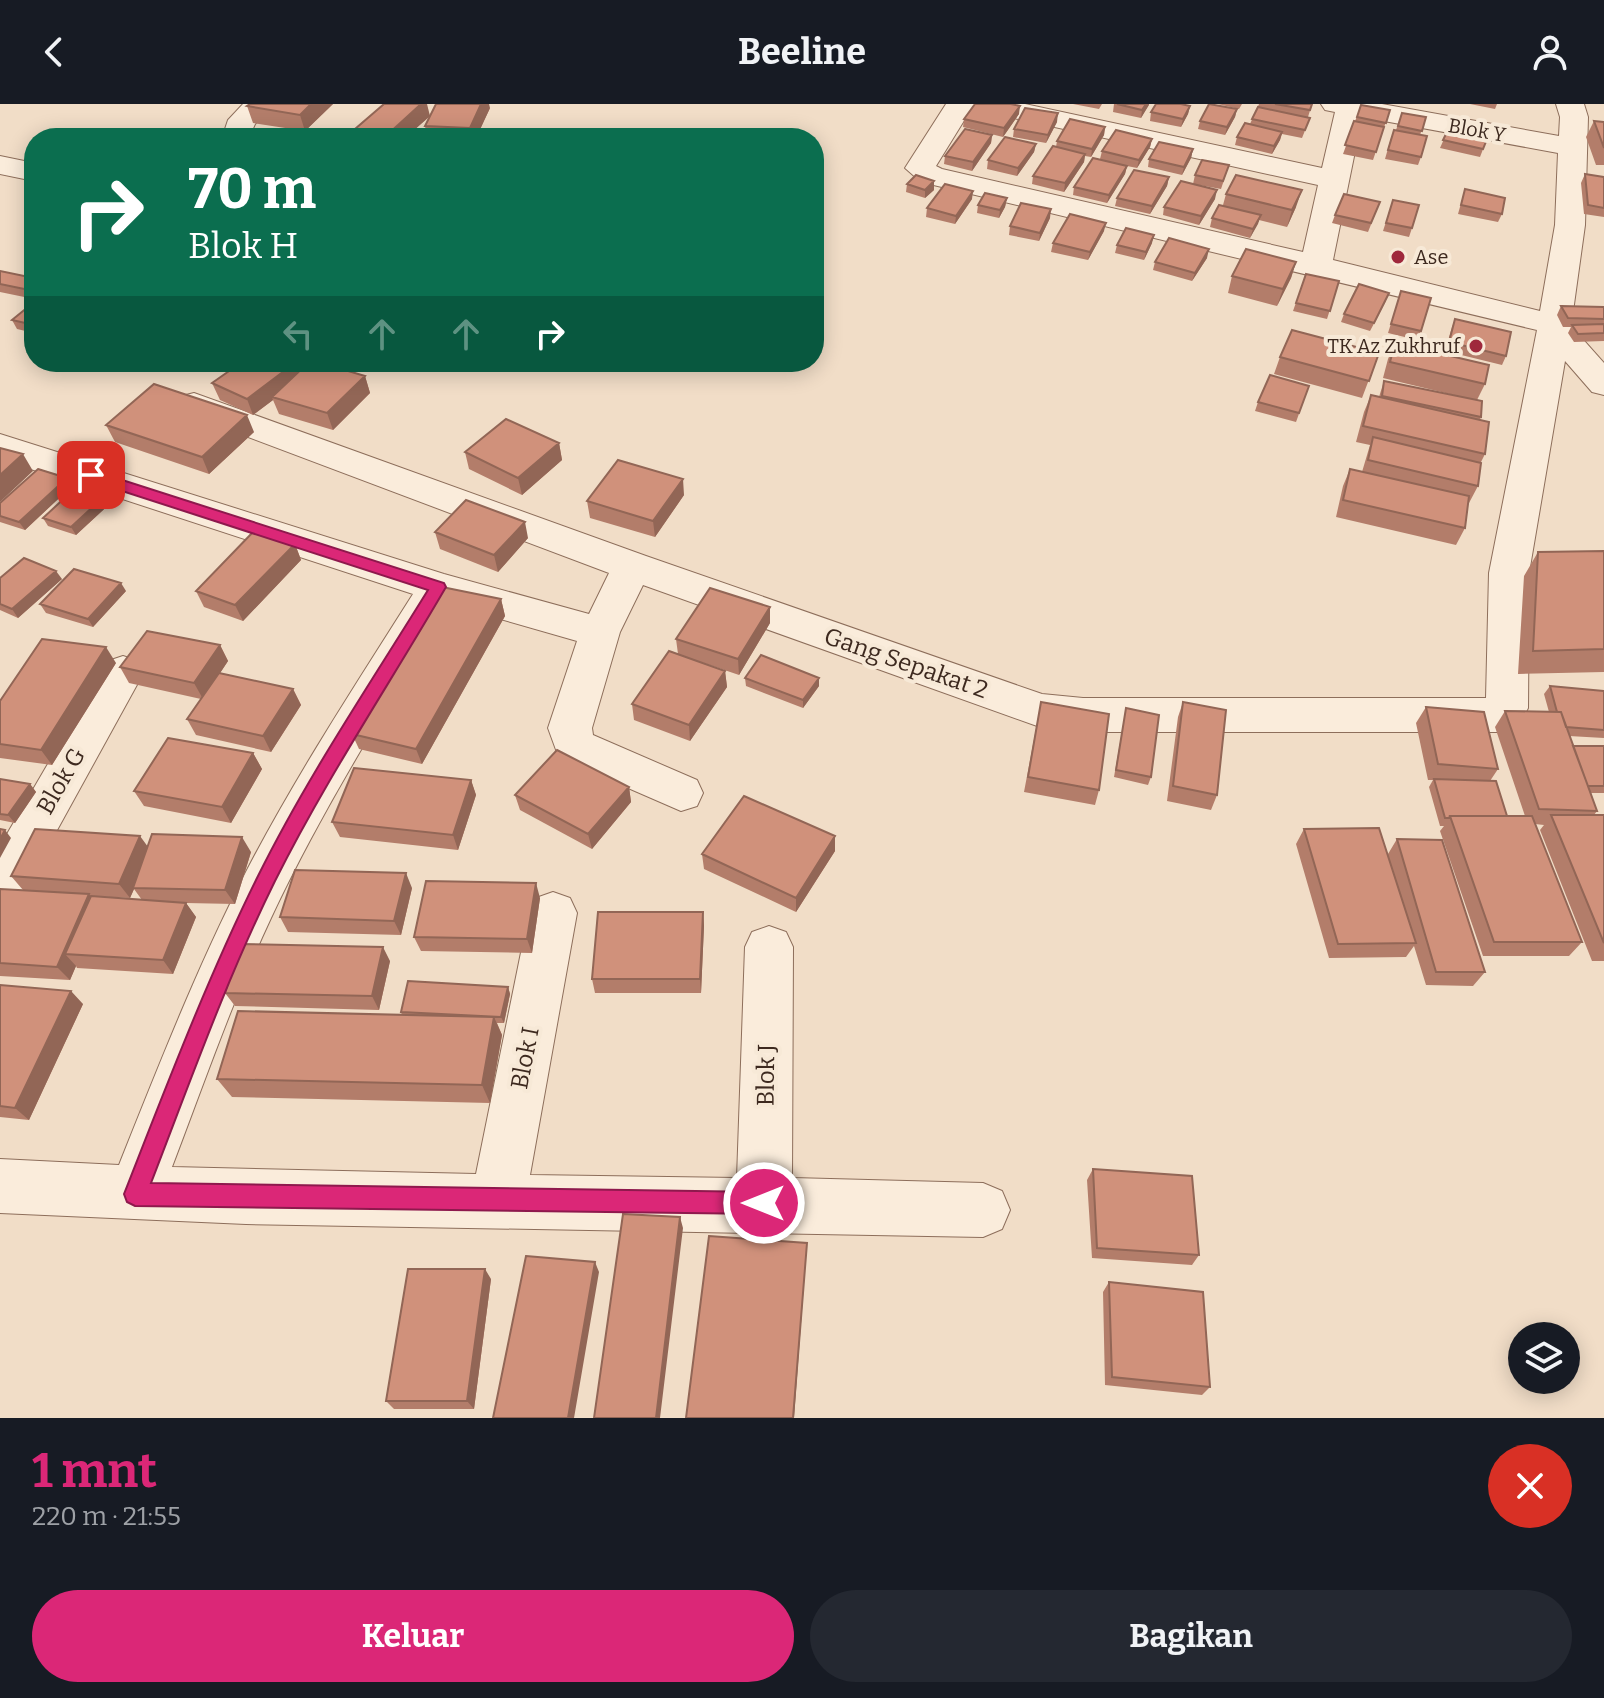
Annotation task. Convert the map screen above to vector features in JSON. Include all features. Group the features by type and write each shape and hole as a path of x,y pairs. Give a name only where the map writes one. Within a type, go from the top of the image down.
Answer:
{"street":[{"path":"238,128 242,120 260,104"},
{"path":"960,104 920,168 924,173 1316,265 1554,326 1604,384"},
{"path":"986,104 1335,180"},
{"path":"1316,265 1335,180 1345,105"},
{"name":"Blok Y","path":"1345,105 1580,123"},
{"path":"1554,326 1570,225 1580,123"},
{"path":"0,165 24,170"},
{"path":"1570,225 1604,231"},
{"name":"Gang Sepakat 2","path":"174,396 632,566 1040,710 1060,714 1498,715 1507,708 1554,326"},
{"path":"0,446 438,587 600,632"},
{"path":"632,566 600,632 570,728 574,746 681,793"},
{"path":"135,1194 207,1011 266,880 303,811 438,587"},
{"name":"Blok G","path":"0,889 123,672"},
{"name":"Blok I","path":"498,1202 553,913"},
{"name":"Blok J","path":"764,1203 769,947"},
{"path":"0,1186 135,1194 498,1202 764,1203 983,1210"}],"building":[{"path":"311,104 300,115 247,106"},
{"path":"384,104 421,104 395,128 356,128"},
{"path":"436,104 481,104 470,128 425,126"},
{"path":"975,104 1020,106 1004,128 964,119"},
{"path":"1117,104 1146,104 1142,110"},
{"path":"1156,104 1190,106 1183,119 1151,112"},
{"path":"1209,104 1237,109 1227,127 1200,121"},
{"path":"1275,104 1312,104 1310,110"},
{"path":"1361,105 1390,110 1386,123 1357,117"},
{"path":"1258,107 1310,118 1305,130 1252,119"},
{"path":"1025,108 1058,113 1048,135 1014,129"},
{"path":"1402,113 1426,117 1422,131 1398,126"},
{"path":"1070,119 1105,127 1092,149 1057,141"},
{"path":"1354,121 1384,127 1376,152 1345,145"},
{"path":"1594,121 1604,122 1604,148"},
{"path":"1245,123 1282,132 1274,146 1237,137"},
{"path":"965,129 992,135 973,162 945,156"},
{"path":"1116,130 1152,139 1139,160 1102,151"},
{"path":"1394,130 1427,136 1421,157 1388,150"},
{"path":"1448,130 1487,139 1483,149 1443,140"},
{"path":"1005,137 1036,144 1018,168 988,160"},
{"path":"1159,142 1193,149 1184,167 1149,159"},
{"path":"1053,146 1085,154 1065,183 1033,176"},
{"path":"1093,158 1127,166 1109,195 1074,187"},
{"path":"1202,160 1229,165 1223,181 1195,175"},
{"path":"1134,170 1169,177 1152,206 1117,198"},
{"path":"1585,174 1604,177 1604,208 1588,205"},
{"path":"916,175 934,181 925,190 907,184"},
{"path":"1236,175 1302,190 1292,210 1226,194"},
{"path":"1181,181 1217,190 1201,216 1164,207"},
{"path":"945,184 973,191 956,216 927,208"},
{"path":"1465,189 1505,198 1502,214 1461,205"},
{"path":"985,193 1007,198 1000,210 978,205"},
{"path":"1344,194 1380,202 1371,223 1335,215"},
{"path":"1393,200 1419,205 1412,228 1386,223"},
{"path":"1021,203 1051,209 1040,233 1010,226"},
{"path":"1219,205 1261,215 1253,229 1212,218"},
{"path":"1070,214 1106,223 1090,252 1053,243"},
{"path":"1126,228 1154,235 1146,252 1117,245"},
{"path":"1169,238 1209,249 1195,273 1155,262"},
{"path":"1246,249 1296,262 1283,289 1232,276"},
{"path":"0,271 24,276 24,289 0,284"},
{"path":"1306,274 1339,281 1330,311 1296,303"},
{"path":"1359,284 1389,293 1374,323 1344,314"},
{"path":"1401,291 1431,298 1421,331 1391,324"},
{"path":"1561,306 1604,307 1604,319 1568,318"},
{"path":"24,310 24,323 12,320"},
{"path":"1455,319 1511,332 1506,356 1449,342"},
{"path":"1604,324 1604,333 1578,334 1572,325"},
{"path":"1292,330 1379,353 1369,381 1280,357"},
{"path":"1395,343 1489,365 1485,384 1390,362"},
{"path":"228,372 283,372 247,399 212,383"},
{"path":"298,372 352,372 365,376 327,413 272,397"},
{"path":"1270,375 1309,386 1299,413 1258,402"},
{"path":"1384,381 1482,401 1481,417 1382,396"},
{"path":"154,384 247,415 202,457 106,425"},
{"path":"1371,395 1489,422 1485,454 1363,426"},
{"path":"506,419 559,443 518,478 465,452"},
{"path":"1373,437 1481,463 1478,486 1368,460"},
{"path":"0,448 23,454 0,475"},
{"path":"618,460 683,479 653,521 587,501"},
{"path":"38,469 67,478 19,522 0,516 0,503"},
{"path":"1350,469 1469,496 1465,528 1343,500"},
{"path":"83,481 110,491 71,527 43,518"},
{"path":"466,500 525,522 494,555 435,532"},
{"path":"255,530 295,544 235,605 196,591"},
{"path":"1604,551 1604,649 1533,651 1538,552"},
{"path":"24,558 56,571 12,609 0,604 0,578"},
{"path":"74,569 121,583 88,619 40,604"},
{"path":"442,587 501,599 416,749 352,734"},
{"path":"710,588 770,607 738,659 676,639"},
{"path":"147,631 220,645 194,683 120,667"},
{"path":"42,639 106,647 41,750 0,744 0,701"},
{"path":"669,651 725,671 689,725 632,704"},
{"path":"761,655 819,678 803,700 745,678"},
{"path":"219,673 293,689 263,736 187,719"},
{"path":"1550,686 1604,691 1604,730 1566,727 1561,712 1557,712"},
{"path":"1041,702 1109,714 1099,790 1028,777"},
{"path":"1183,702 1226,710 1217,795 1173,786"},
{"path":"1426,707 1484,712 1498,769 1438,764"},
{"path":"1126,708 1159,715 1151,777 1116,770"},
{"path":"1505,711 1561,712 1597,811 1539,809"},
{"path":"168,738 253,753 222,807 134,791"},
{"path":"1573,746 1604,746 1604,786 1588,786"},
{"path":"557,750 629,787 588,834 515,795"},
{"path":"354,768 471,780 453,835 332,822"},
{"path":"0,779 30,784 8,815 0,814"},
{"path":"1434,779 1496,781 1507,816 1445,818"},
{"path":"744,796 835,836 796,898 702,854"},
{"path":"1551,815 1604,815 1604,943"},
{"path":"1450,816 1532,816 1582,942 1494,942"},
{"path":"1379,828 1416,943 1338,944 1304,829"},
{"path":"35,829 140,836 119,884 11,876"},
{"path":"152,834 242,837 225,890 133,888"},
{"path":"1397,839 1442,840 1485,972 1436,972"},
{"path":"295,870 406,873 394,921 280,917"},
{"path":"426,881 536,883 527,939 414,937"},
{"path":"0,889 89,894 57,967 0,963"},
{"path":"91,896 186,903 163,960 65,954"},
{"path":"598,912 703,912 700,979 592,979"},
{"path":"240,944 383,947 372,996 225,993"},
{"path":"408,981 508,987 501,1017 401,1012"},
{"path":"0,985 71,991 15,1108 0,1106"},
{"path":"238,1011 494,1017 482,1085 217,1079"},
{"path":"1093,1169 1192,1176 1199,1255 1097,1248"},
{"path":"623,1214 680,1217 656,1418 594,1418"},
{"path":"709,1236 807,1243 793,1418 686,1418"},
{"path":"526,1256 595,1262 568,1418 493,1418"},
{"path":"408,1269 485,1269 467,1401 386,1401"},
{"path":"1109,1282 1203,1292 1210,1387 1112,1377"}],"place":[{"name":"Ase","path":"1398,257"},
{"name":"TK Az Zukhruf","path":"1476,346"}],"route":[{"path":"91,475 438,587 303,811 266,880 228,960 135,1194 498,1202 764,1203"}]}
